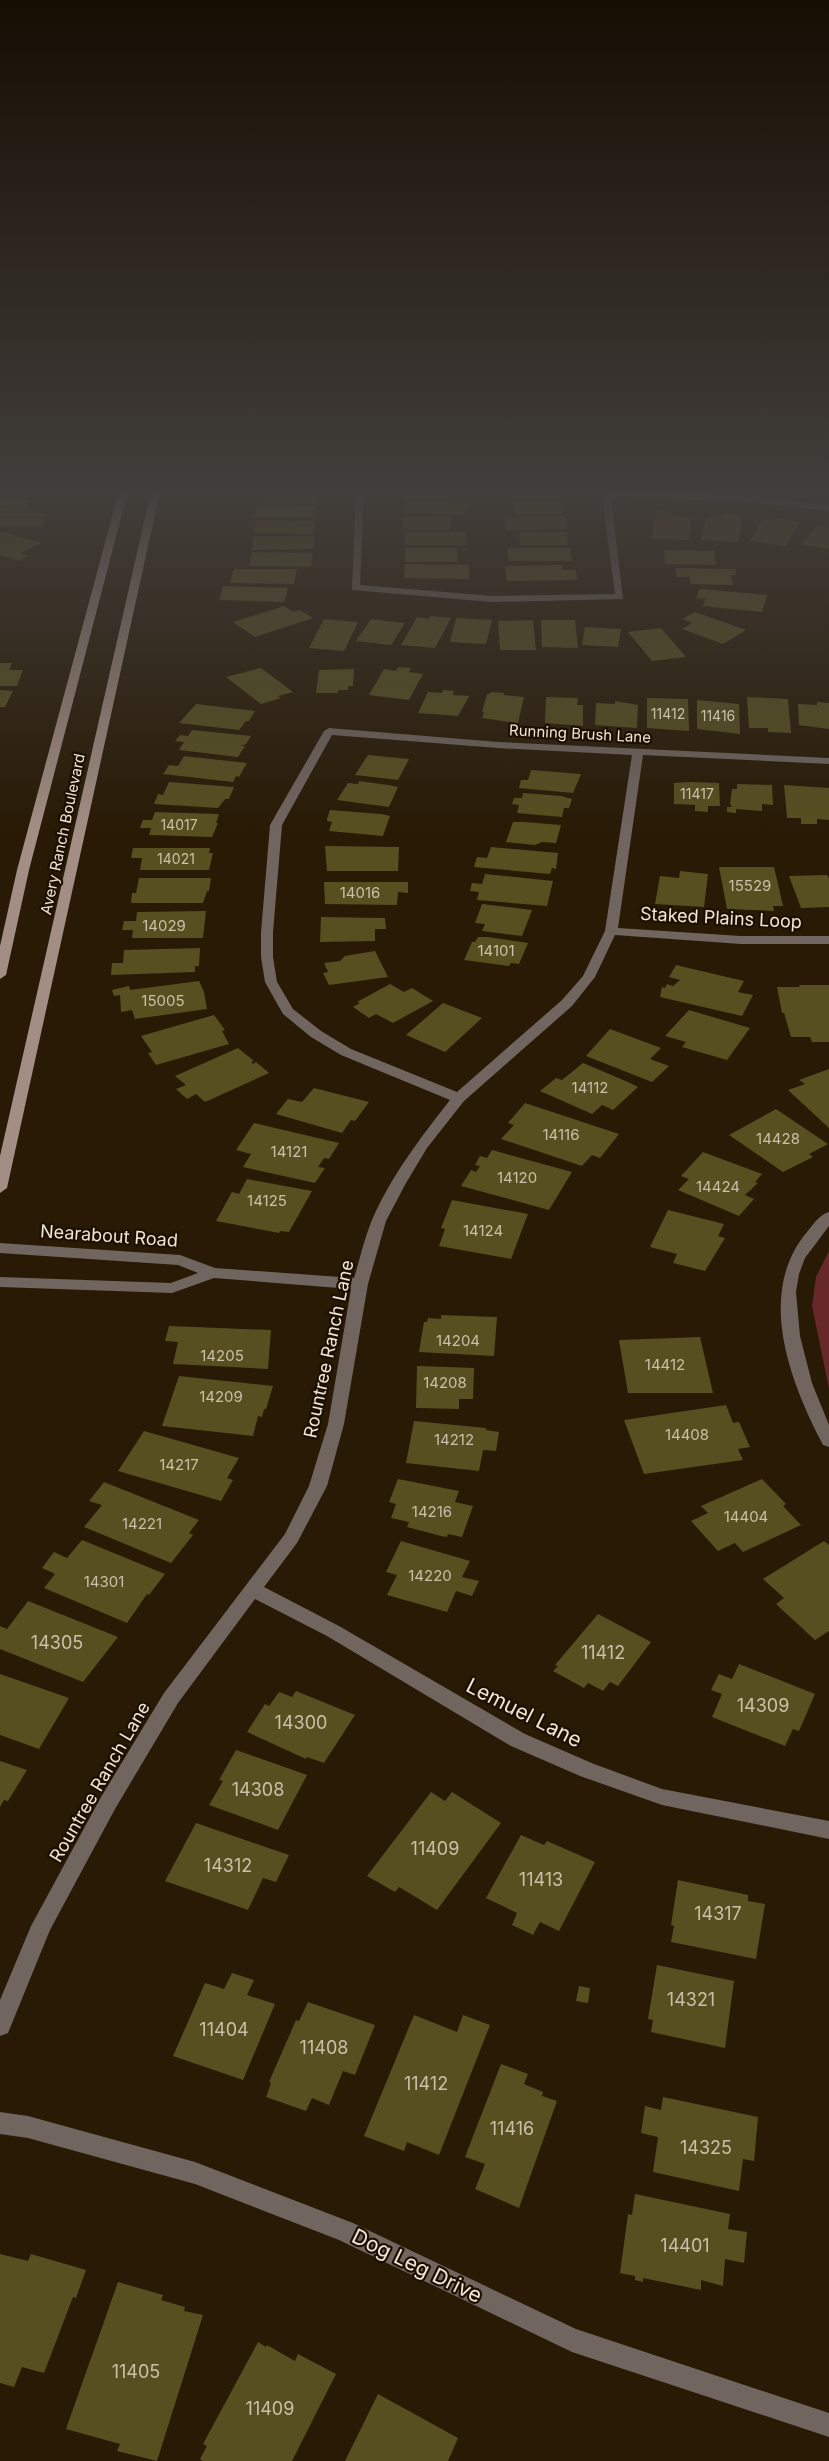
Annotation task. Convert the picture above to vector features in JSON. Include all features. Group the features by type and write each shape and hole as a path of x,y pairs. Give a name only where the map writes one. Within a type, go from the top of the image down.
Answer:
{"main road":[{"name":"Avery Ranch Boulevard","path":"0,975 23,870 94,602"},
{"name":"Avery Ranch Boulevard","path":"0,1188 131,602"}],"street":[{"name":"Running Brush Lane","path":"459,1098 364,1060 326,1040 288,1011 271,982 267,957 267,921 276,825 329,731 498,745 829,761"},
{"name":"Rountree Ranch Lane","path":"0,2026 41,1926 108,1803 171,1698 291,1538 318,1486 336,1424 360,1284 379,1221 399,1183 421,1146 459,1098 567,1003 589,978 611,931 638,752"},
{"name":"Staked Plains Loop","path":"611,931 741,940 829,940"},
{"path":"829,1217 810,1237 791,1273 788,1301 803,1381 815,1416 829,1441"},
{"name":"Nearabout Road","path":"0,1248 180,1260 213,1273 360,1284"},
{"name":"Nearabout Road","path":"0,1282 172,1288 213,1273"},
{"name":"Lemuel Lane","path":"254,1590 333,1631 518,1740 588,1770 662,1797 829,1830"},
{"name":"Dog Leg Drive","path":"0,2123 28,2127 195,2173 345,2231 572,2340 829,2425"}],"shaded area":[{"path":"829,1251 829,1389 812,1306 816,1277"}],"building":[{"path":"704,602 765,602 762,612 703,606"},
{"path":"284,606 293,612 300,610 313,618 255,637 233,622"},
{"path":"695,612 746,630 723,644 682,629 692,623 682,619"},
{"path":"431,616 451,618 435,648 401,645 417,617 429,619"},
{"path":"456,618 492,620 486,644 450,642"},
{"path":"324,619 358,622 344,651 309,648"},
{"path":"371,619 405,623 391,645 356,641"},
{"path":"533,620 536,650 500,650 498,621"},
{"path":"541,620 575,620 578,648 542,647"},
{"path":"585,627 621,629 618,647 582,645"},
{"path":"661,628 686,657 652,661 628,632"},
{"path":"0,663 12,663 9,670 23,670 17,686 0,686"},
{"path":"398,667 411,668 409,672 423,674 409,700 369,695 384,669 396,671"},
{"path":"261,668 293,692 261,704 226,677"},
{"path":"354,669 353,686 348,686 348,690 338,690 338,693 316,693 319,670"},
{"path":"0,690 13,691 5,707 0,707"},
{"path":"443,690 454,691 453,695 469,696 458,716 418,713 428,692 442,693"},
{"path":"491,692 524,697 518,723 482,718 487,694"},
{"path":"546,697 578,698 577,705 583,705 583,726 545,723"},
{"path":"747,697 788,699 791,733 768,732 768,728 749,728"},
{"path":"647,698 688,699 689,731 647,728"},
{"path":"697,700 739,704 740,734 697,729"},
{"path":"615,701 638,705 637,728 595,725 596,703 615,704"},
{"path":"817,702 829,703 829,729 799,725 798,704 817,705"},
{"path":"196,704 255,711 249,721 246,721 239,730 179,723"},
{"path":"192,730 251,736 246,744 240,746 245,746 238,757 179,750 184,742 175,741 180,735 188,736"},
{"path":"368,755 409,759 398,780 355,775"},
{"path":"184,756 247,763 239,777 236,776 233,782 163,774 169,765 178,766"},
{"path":"531,770 581,774 573,793 519,788 521,780 528,780"},
{"path":"359,781 398,787 389,807 337,800 348,783 358,784"},
{"path":"169,782 234,787 229,799 225,799 218,808 154,804 158,794 163,795"},
{"path":"674,783 719,783 720,806 708,806 708,812 695,811 695,805 674,804"},
{"path":"737,784 772,785 773,805 762,804 762,811 736,809 736,813 727,812 727,807 732,807 730,804 732,789 737,789"},
{"path":"784,785 829,788 829,820 817,819 817,824 801,824 801,818 787,818"},
{"path":"523,793 572,799 569,808 564,808 562,817 517,813 519,805 512,804 514,798 522,798"},
{"path":"330,810 390,816 383,836 329,831 332,822 327,819"},
{"path":"155,812 219,814 212,837 149,835 151,828 140,828 143,820 152,820"},
{"path":"513,822 561,825 556,843 542,842 535,845 506,842"},
{"path":"325,846 399,847 398,871 327,871"},
{"path":"491,847 558,853 556,869 552,868 550,874 474,867 477,857 487,858"},
{"path":"133,848 210,848 209,853 213,853 209,870 140,870 142,858 131,858"},
{"path":"719,867 774,867 783,906 773,906 774,911 727,909"},
{"path":"680,871 708,874 704,907 655,904 660,876 679,878"},
{"path":"485,874 553,881 547,906 477,900 479,892 470,891 472,883 482,884"},
{"path":"827,875 829,878 829,907 801,908 789,876"},
{"path":"139,878 211,878 209,891 203,903 131,903 132,893 136,893"},
{"path":"324,882 408,882 408,893 398,892 397,905 325,904"},
{"path":"482,904 532,910 522,936 482,931 485,924 475,923"},
{"path":"206,911 203,938 132,938 133,930 122,930 124,921 136,921 137,912"},
{"path":"321,917 385,918 386,929 375,929 375,941 320,942"},
{"path":"478,937 528,943 519,964 511,963 509,966 464,960 472,942 475,942"},
{"path":"200,948 199,966 195,966 195,972 111,975 112,963 123,963 124,950"},
{"path":"375,951 388,977 329,985 323,973 328,972 324,963 340,961 345,956"},
{"path":"676,965 744,981 738,992 753,995 742,1016 660,997 662,987 665,988 667,984 673,986 680,980 669,977"},
{"path":"199,981 207,1009 135,1019 132,1010 121,1012 120,995 114,996 112,990 129,986 130,990"},
{"path":"390,984 404,992 412,988 433,1001 393,1023 376,1014 369,1018 353,1007 360,1003 357,1002"},
{"path":"799,985 829,985 829,1042 812,1042 810,1037 791,1037 784,1013 782,1013 777,987 800,987"},
{"path":"443,1003 482,1018 445,1052 406,1035"},
{"path":"689,1010 750,1028 727,1060 682,1047 686,1042 665,1036"},
{"path":"214,1015 225,1030 222,1031 229,1044 156,1065 148,1053 152,1052 141,1036"},
{"path":"610,1029 661,1048 650,1059 669,1066 652,1082 586,1056"},
{"path":"238,1048 254,1061 251,1062 253,1064 256,1062 269,1073 205,1102 196,1094 187,1099 176,1089 186,1085 175,1076"},
{"path":"583,1063 638,1087 613,1110 602,1105 592,1114 540,1091 556,1078 562,1080"},
{"path":"829,1069 829,1128 788,1090 805,1084 799,1080"},
{"path":"314,1088 369,1102 355,1121 351,1120 342,1133 276,1114 288,1099 302,1102"},
{"path":"525,1103 619,1134 600,1158 592,1155 582,1166 501,1139 514,1125 508,1123"},
{"path":"776,1109 828,1144 809,1154 813,1157 783,1172 729,1135"},
{"path":"254,1123 339,1143 329,1159 324,1158 318,1167 325,1168 315,1183 243,1167 251,1154 236,1150"},
{"path":"492,1150 572,1172 549,1210 461,1186 471,1170 476,1172 480,1166 475,1165 480,1156 487,1158"},
{"path":"703,1152 762,1174 755,1182 758,1183 745,1195 754,1199 739,1216 678,1190 689,1179 681,1176"},
{"path":"247,1179 312,1191 289,1232 280,1231 279,1233 216,1221 232,1192 239,1194"},
{"path":"452,1200 528,1214 511,1259 439,1246 445,1229 441,1228"},
{"path":"668,1210 724,1224 718,1236 725,1238 705,1271 673,1263 677,1254 650,1247"},
{"path":"441,1315 497,1317 494,1356 419,1352 424,1322 427,1322 428,1318 441,1319"},
{"path":"169,1326 271,1330 268,1369 173,1364 178,1342 165,1341"},
{"path":"700,1337 713,1393 628,1393 619,1340"},
{"path":"417,1366 474,1368 473,1399 459,1399 459,1409 416,1408"},
{"path":"179,1376 273,1386 262,1417 258,1416 253,1436 162,1426"},
{"path":"726,1405 733,1423 739,1422 750,1447 738,1449 743,1460 644,1474 624,1420"},
{"path":"414,1421 486,1428 486,1430 499,1432 496,1451 483,1450 479,1471 406,1463"},
{"path":"144,1431 239,1458 227,1478 233,1480 221,1501 118,1471"},
{"path":"398,1479 459,1491 455,1502 473,1506 462,1537 448,1534 447,1537 441,1536 407,1527 409,1522 391,1518 396,1504 389,1502"},
{"path":"762,1479 786,1504 783,1506 801,1525 743,1552 735,1543 718,1551 691,1521 708,1513 701,1506"},
{"path":"104,1482 199,1520 189,1533 193,1535 171,1563 84,1527 102,1505 89,1501"},
{"path":"82,1540 165,1574 149,1595 147,1594 127,1623 44,1588 55,1574 42,1568 54,1552 67,1558"},
{"path":"401,1541 470,1561 462,1577 479,1581 472,1596 456,1591 447,1612 387,1595 397,1575 386,1572"},
{"path":"824,1541 829,1545 829,1631 815,1640 776,1604 784,1598 763,1579"},
{"path":"28,1601 118,1637 83,1682 0,1649 0,1626 7,1629"},
{"path":"598,1614 651,1642 618,1686 610,1682 603,1691 588,1683 584,1688 553,1671 558,1666 555,1665"},
{"path":"739,1664 815,1694 799,1731 793,1729 785,1746 712,1717 722,1694 711,1690 719,1674 732,1679"},
{"path":"0,1674 69,1698 39,1749 0,1735"},
{"path":"296,1691 355,1715 324,1763 307,1757 306,1759 247,1732 265,1704 269,1706 279,1692 292,1697"},
{"path":"236,1750 307,1775 278,1830 209,1805 223,1781 219,1780"},
{"path":"0,1761 27,1770 8,1801 4,1800 0,1807"},
{"path":"431,1792 445,1801 452,1792 501,1823 437,1910 399,1887 395,1892 367,1876"},
{"path":"196,1823 289,1855 276,1882 263,1878 248,1910 165,1881"},
{"path":"521,1835 544,1845 547,1841 595,1862 559,1931 540,1922 533,1935 512,1925 517,1913 486,1898"},
{"path":"678,1880 748,1895 748,1901 765,1904 756,1959 671,1942 674,1926 671,1925"},
{"path":"657,1965 734,1981 725,2048 651,2032 653,2020 648,2019"},
{"path":"232,1973 254,1980 247,1995 275,2004 243,2080 173,2056 205,1983 224,1989"},
{"path":"579,1986 590,1988 588,2003 576,2001"},
{"path":"308,2002 375,2025 355,2075 343,2071 329,2105 312,2098 306,2111 266,2097 271,2083 269,2082 296,2020 299,2021"},
{"path":"414,2015 457,2032 463,2015 490,2025 439,2155 407,2142 404,2151 364,2136"},
{"path":"501,2064 528,2074 524,2084 543,2092 542,2096 557,2101 519,2208 475,2189 485,2164 465,2157"},
{"path":"663,2097 758,2117 754,2161 743,2159 739,2191 653,2172 658,2137 641,2133 645,2106 661,2110"},
{"path":"635,2194 730,2214 728,2229 747,2232 744,2263 725,2259 723,2286 701,2280 701,2290 643,2278 643,2282 635,2280 635,2276 620,2273 628,2214 632,2215"},
{"path":"0,2254 28,2261 31,2254 86,2270 76,2298 73,2297 44,2373 22,2367 14,2387 0,2383"},
{"path":"118,2282 163,2295 161,2300 185,2307 184,2311 203,2315 157,2461 117,2451 120,2444 66,2429"},
{"path":"258,2342 295,2361 298,2354 336,2374 292,2461 203,2461 200,2459 207,2446 203,2444"},
{"path":"378,2394 458,2438 448,2461 345,2461"}]}
